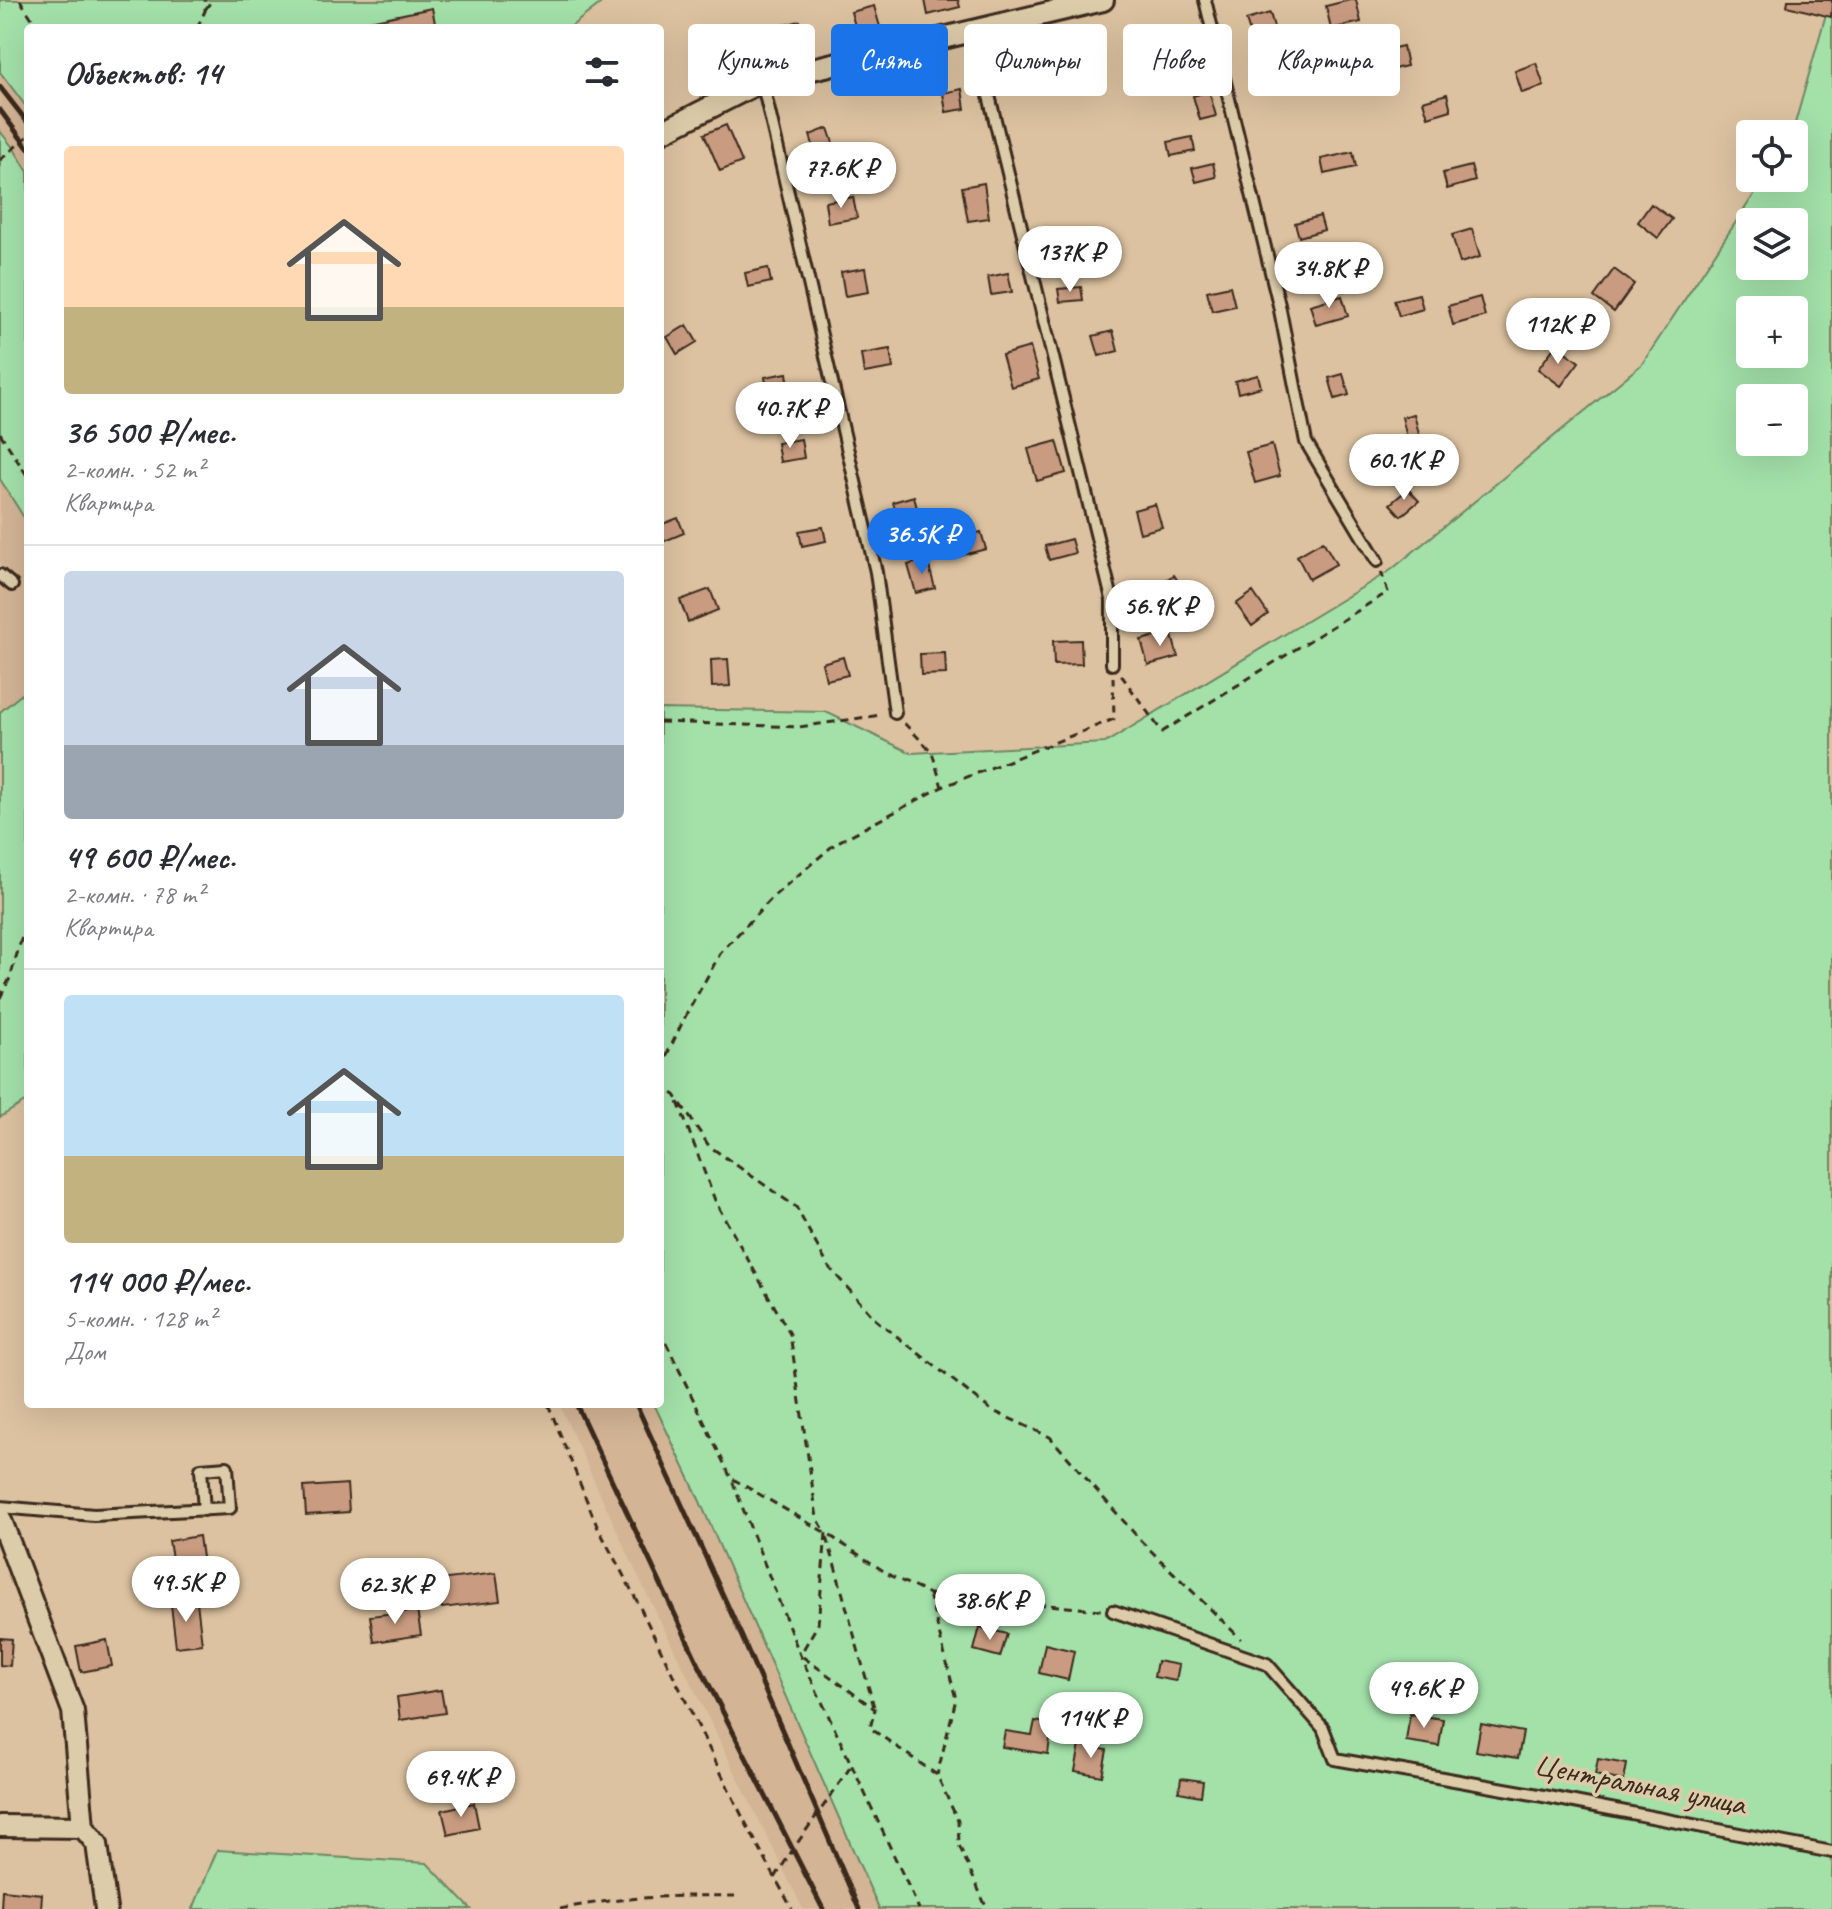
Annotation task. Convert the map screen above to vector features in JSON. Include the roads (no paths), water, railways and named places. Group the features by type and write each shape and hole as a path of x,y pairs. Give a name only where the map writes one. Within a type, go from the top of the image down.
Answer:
{"street":[{"path":"999,24 1103,0"},
{"path":"815,68 964,32"},
{"path":"664,131 733,96"},
{"path":"0,1518 73,1711 83,1827 97,1844 106,1909"},
{"path":"0,1826 83,1827"}],"lane":[{"path":"1205,0 1279,305 1306,442 1377,561"},
{"path":"765,96 876,572 895,713"},
{"path":"989,96 1112,599 1112,664"},
{"path":"0,575 12,585"},
{"path":"0,1507 94,1515 204,1510 230,1508 227,1467 201,1469 204,1510"},
{"name":"Центральная улица","path":"1113,1611 1267,1664 1323,1728 1335,1759 1832,1852"}],"railway":[{"path":"0,87 24,118"},
{"path":"0,110 24,143"},
{"path":"578,1408 696,1659 823,1909"},
{"path":"638,1408 742,1637 859,1909"}]}
